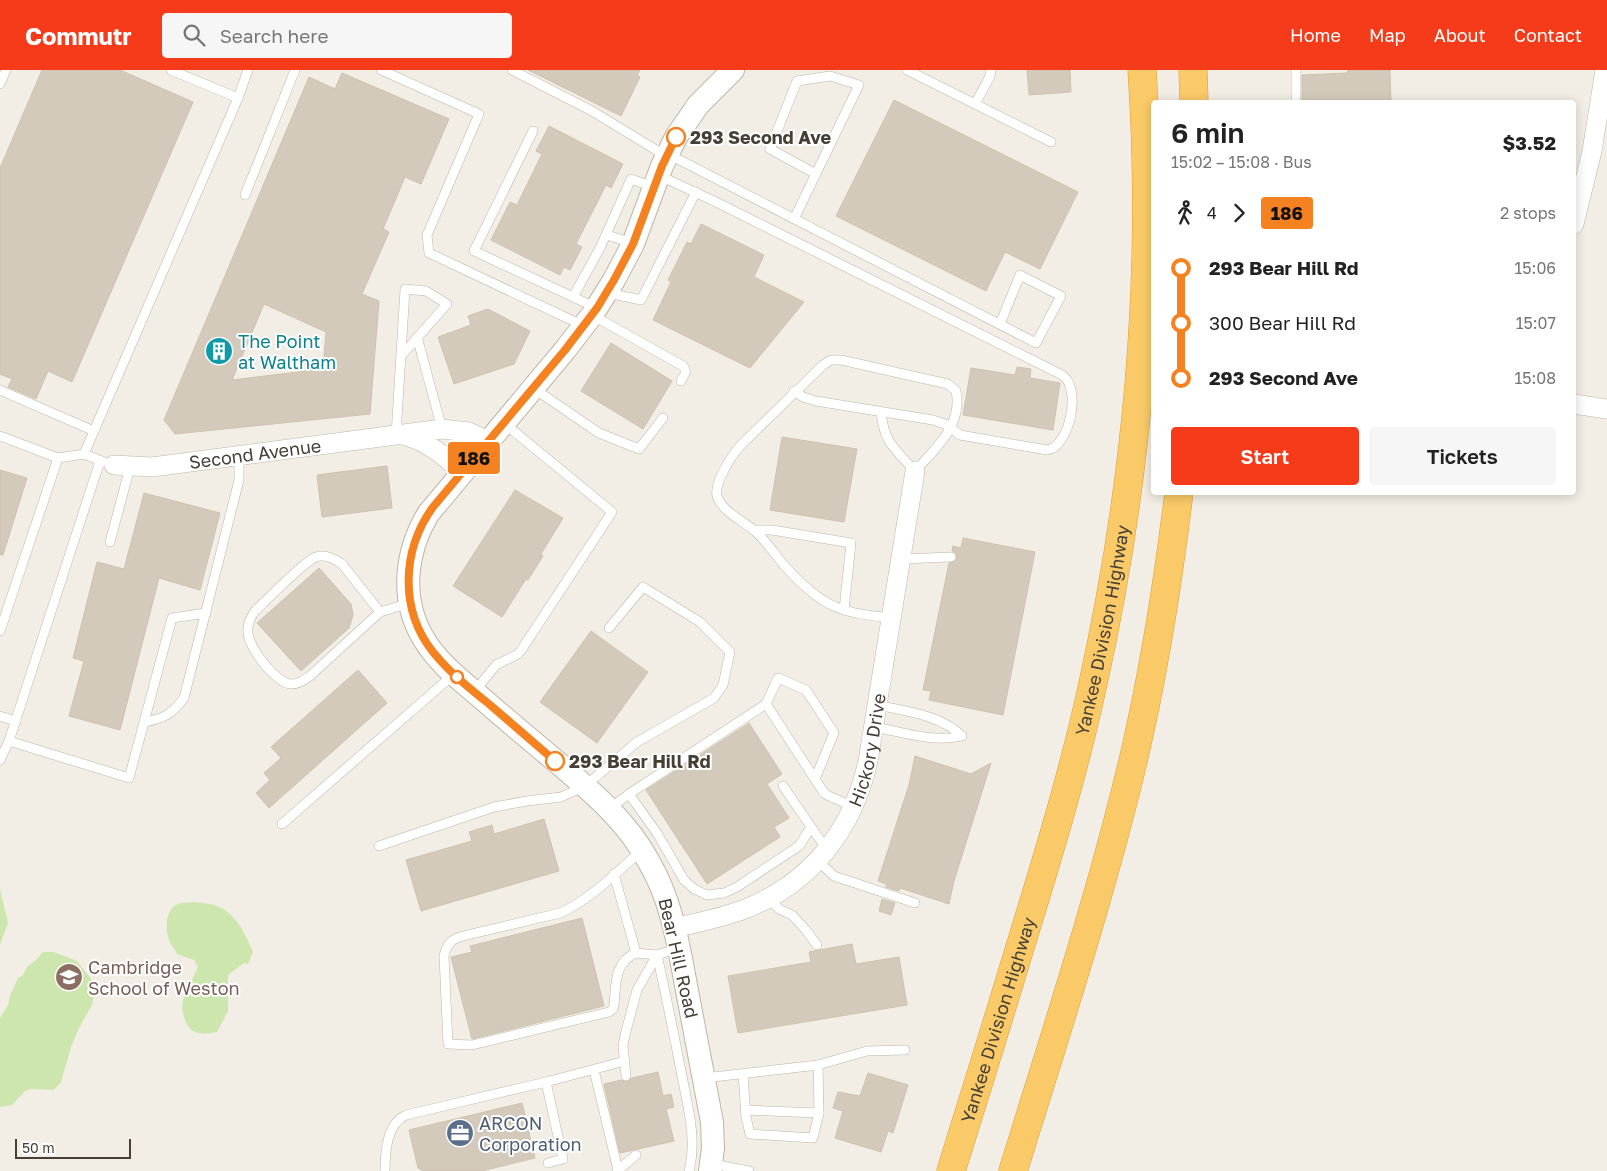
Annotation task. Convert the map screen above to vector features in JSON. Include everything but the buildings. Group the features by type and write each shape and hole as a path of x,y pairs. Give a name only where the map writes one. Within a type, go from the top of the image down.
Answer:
{"highway":[{"name":"Yankee Division Highway","path":"951,1171 1064,801 1092,690 1113,582 1130,466 1141,357 1146,188 1142,70"},
{"path":"1192,70 1194,100"},
{"path":"1013,1171 1088,924 1131,770 1156,650 1179,495"}],"street":[{"path":"462,472 533,388 595,310 633,244 661,168 676,137 692,112 711,90 734,70"},
{"path":"1576,216 1592,151 1605,70"},
{"path":"1576,404 1607,409"},
{"name":"Second Avenue","path":"115,465 152,467 442,429 469,432 488,442"},
{"name":"Second Avenue","path":"396,435 406,436 422,442 438,451 462,472"},
{"name":"Hickory Drive","path":"677,938 769,898 795,881 822,856 844,826 854,806 866,772 915,471"},
{"name":"Bear Hill Road","path":"462,472 433,507 416,537 409,570 410,603 415,620 422,636 438,658 474,692 585,786 609,809 643,850 664,893 677,938 713,1131 710,1168"}],"lane":[{"path":"0,84 6,70"},
{"path":"170,70 238,98"},
{"path":"84,454 238,98 248,70"},
{"path":"245,195 295,70"},
{"path":"382,70 479,114 427,235 429,253 595,310 641,300 696,192"},
{"path":"512,70 597,114 661,168 696,192 1062,375 1071,384 1072,407 1063,439 1052,450 1041,450 957,434 944,424 933,420 816,401 803,397 794,391"},
{"path":"975,104 988,82 991,70"},
{"path":"1296,70 1296,100"},
{"path":"910,71 1051,142"},
{"path":"794,219 816,174 859,85 830,76 797,81 770,149 816,174"},
{"path":"533,131 474,250 573,297 595,310 683,366 686,369 686,373 681,381"},
{"path":"573,297 607,234 631,178 661,168 794,219 1036,343 1061,296 1020,275 1000,324"},
{"path":"607,234 633,244"},
{"path":"396,435 405,290 426,291 447,304 401,356"},
{"path":"417,337 442,429"},
{"path":"881,412 886,437 915,471 951,429 956,395 954,388 948,384 836,360 823,365 794,391 735,452 718,484 717,495 724,506 754,530 797,579 825,601 844,610 892,618"},
{"path":"533,388 599,434 639,449 663,418"},
{"path":"0,390 94,431"},
{"path":"474,692 496,665 518,654 522,649 612,512 504,423"},
{"path":"0,436 58,458 84,454 115,465"},
{"path":"145,722 160,719 170,714 184,698 236,492 239,455"},
{"path":"0,631 58,458"},
{"path":"110,542 115,465"},
{"path":"0,760 115,465"},
{"path":"754,530 766,529 851,543 844,610"},
{"path":"380,612 342,564 334,559 317,556 304,565 255,612 250,618 248,633 254,649 273,674 285,683 299,683 310,676 380,612 410,603"},
{"path":"901,559 951,557"},
{"path":"379,846 483,810 515,803 561,797 585,786 637,742 714,698 720,692 730,652 700,622 643,587 609,628"},
{"path":"9,741 129,778 172,618 206,613"},
{"path":"282,824 454,674"},
{"path":"609,809 766,704 778,678 806,690 834,733 815,780"},
{"path":"766,704 815,780 829,796 854,806"},
{"path":"874,726 937,739 962,736 950,726 933,718 878,705"},
{"path":"0,716 16,721"},
{"path":"783,786 811,827 822,856 834,876 915,903"},
{"path":"629,794 657,833 684,880 694,889 707,894 724,893 737,887 799,846 811,827"},
{"path":"643,850 577,905 560,913 462,936 450,942 444,956 448,1044 472,1045 609,1012 613,1009 620,967 625,958 636,953 657,955"},
{"path":"614,874 636,953"},
{"path":"769,898 779,909 792,915 817,945"},
{"path":"626,1076 623,1041 634,999 657,955 677,938"},
{"path":"657,955 673,1024 692,1126 693,1147 689,1171"},
{"path":"704,1078 818,1065 867,1051 906,1050"},
{"path":"385,1171 385,1158 391,1131 401,1117 624,1062"},
{"path":"743,1074 745,1110 750,1134 812,1138 819,1113 818,1065"},
{"path":"594,1070 618,1171 636,1155"},
{"path":"546,1082 563,1159 548,1163"},
{"path":"745,1110 819,1113"},
{"path":"710,1168 748,1171"}],"green space":[{"path":"0,889 8,923 0,945"},
{"path":"194,902 214,905 228,912 243,930 253,952 248,964 244,963 228,975 228,1011 217,1032 201,1034 188,1026 182,1010 184,996 198,967 194,960 177,954 169,940 167,930 168,915 171,910 180,903"},
{"path":"43,952 54,952 77,961 92,980 94,994 92,1005 71,1047 61,1082 54,1090 31,1089 25,1091 12,1105 0,1107 0,1018 8,1005 18,978 23,975 27,967"}],"bus line":[{"name":"186","path":"555,761 454,674 427,644 418,628 410,603 408,579 410,561 420,528 433,507 565,350 606,293 633,244 666,156 676,137"}],"place":[{"name":"293 Second Ave","path":"676,137"},
{"name":"The Point at Waltham","path":"219,351"},
{"name":"293 Bear Hill Rd","path":"555,761"},
{"name":"Cambridge School of Weston","path":"69,977"},
{"name":"ARCON Corporation","path":"460,1133"}]}
